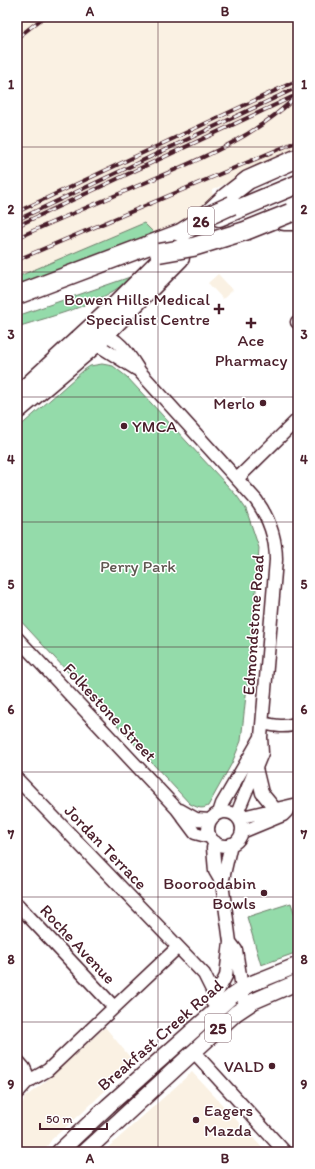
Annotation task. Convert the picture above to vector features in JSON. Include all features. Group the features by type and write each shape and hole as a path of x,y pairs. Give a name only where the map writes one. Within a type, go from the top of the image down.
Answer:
{"highway":[{"name":"26","path":"17,410 92,337 238,187 261,173 298,158"},
{"path":"177,235 210,215 298,170"},
{"path":"17,295 177,235 298,184"},
{"path":"17,308 298,197"},
{"path":"156,254 193,247 292,216"},
{"name":"26","path":"17,396 92,337 180,258"}],"main road":[{"name":"Breakfast Creek Road","path":"64,1150 210,1015 243,989 298,965"},
{"name":"Breakfast Creek Road","path":"85,1152 193,1052 245,1007 298,982"}],"street":[{"name":"Edmondstone Road","path":"92,337 122,346 140,372 256,500 266,515 272,531 276,550 261,737 262,753 237,817"},
{"path":"237,479 298,419"},
{"name":"Folkestone Street","path":"17,638 177,809 195,832 213,840"},
{"path":"263,723 275,726 285,726 298,723"},
{"name":"Edmondstone Road","path":"215,816 261,737"},
{"path":"256,768 262,793 276,810"},
{"name":"Jordan Terrace","path":"17,779 204,974 215,996"},
{"path":"237,817 295,805"},
{"path":"242,832 284,815 295,805"},
{"name":"Folkestone Street","path":"177,809 196,819 215,816"},
{"path":"213,840 220,845 236,842 242,832 241,822 237,817 228,812 215,816 208,828 213,840 215,871 222,883"},
{"path":"210,1015 215,996 222,987 226,976 230,942 222,883 231,844"},
{"name":"Roche Avenue","path":"17,904 114,1007"},
{"path":"230,942 236,950 245,1007"},
{"name":"Roche Avenue","path":"17,1093 23,1085 48,1070 178,947"},
{"path":"193,1052 285,1152"},
{"path":"17,1060 24,1068 30,1081"}],"shaded area":[{"path":"17,17 298,17 298,149 256,166 230,182 212,190 213,197 207,203 198,211 177,223 154,233 144,223 17,277"},
{"path":"218,274 233,290 223,299 208,283"},
{"path":"105,1027 134,1062 82,1113 52,1139 43,1152 17,1152 17,1113 25,1097 45,1082"},
{"path":"192,1072 266,1152 103,1152"}],"green space":[{"path":"144,223 154,233 17,285 17,277"},
{"path":"133,276 121,286 94,301 78,308 17,327 17,316"},
{"name":"Perry Park","path":"102,364 113,366 127,377 237,496 246,509 259,548 253,631 241,741 232,763 208,806 203,808 190,804 17,617 17,429 84,370 90,366"},
{"path":"291,903 298,924 298,952 261,965 247,917"}],"railway":[{"path":"17,38 44,17"},
{"path":"17,212 298,80"},
{"path":"17,220 298,87"},
{"path":"17,238 209,155 246,135 264,123 298,95"},
{"path":"17,226 292,97"},
{"path":"17,260 298,141"}],"place":[{"name":"Bowen Hills Medical Specialist Centre","path":"219,309"},
{"name":"Ace Pharmacy","path":"251,323"},
{"name":"Merlo","path":"263,403"},
{"name":"YMCA","path":"124,426"},
{"name":"Booroodabin Bowls","path":"264,893"},
{"name":"VALD","path":"272,1066"},
{"name":"Eagers Mazda","path":"196,1120"}]}
